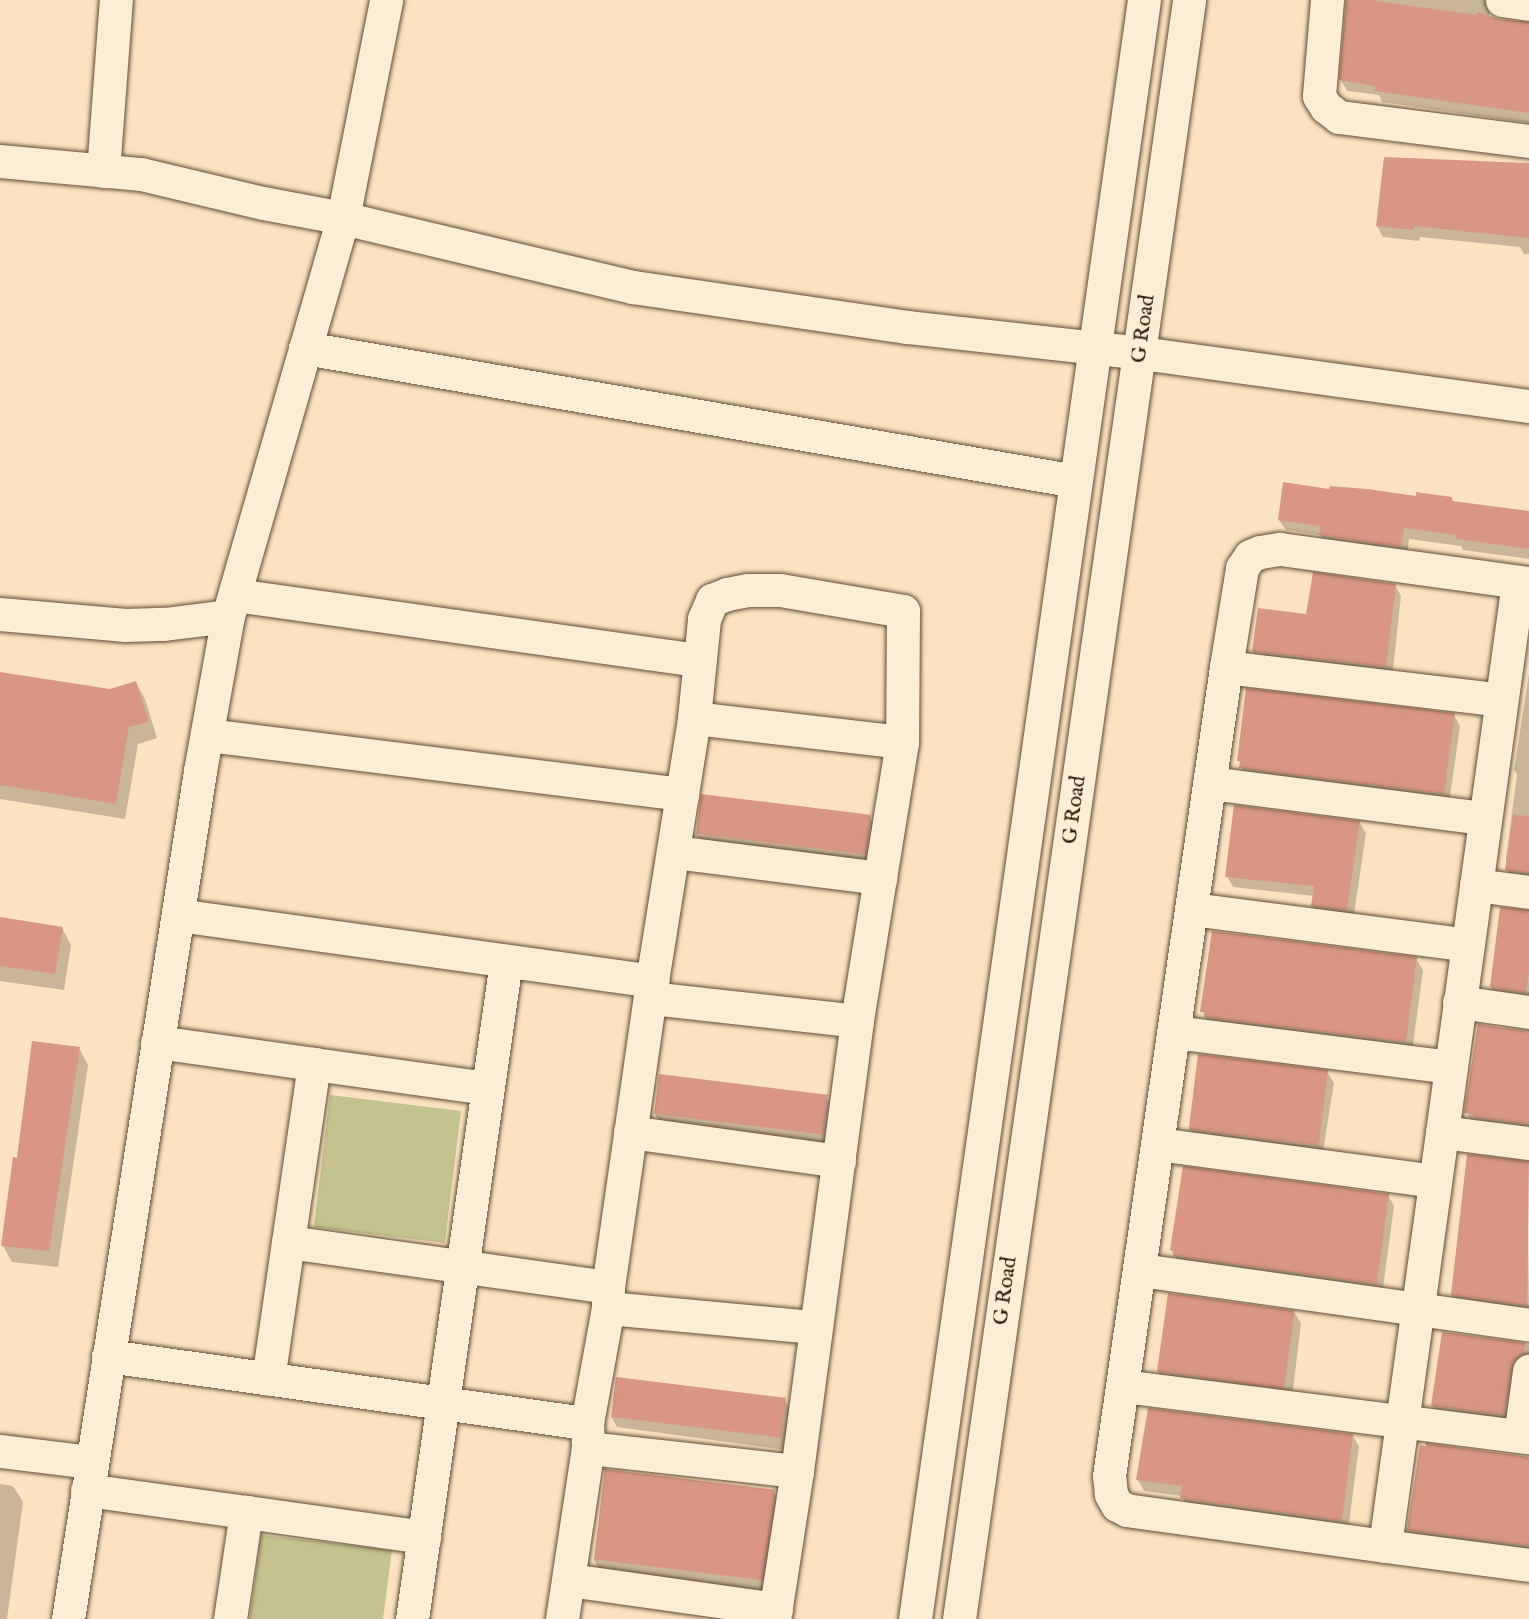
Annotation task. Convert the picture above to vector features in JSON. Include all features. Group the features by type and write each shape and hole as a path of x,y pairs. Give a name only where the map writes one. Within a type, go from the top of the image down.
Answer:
{"street":[{"path":"103,171 116,0"},
{"path":"69,1619 89,1476 178,915 231,605 343,218 386,0"},
{"name":"G Road","path":"915,1619 1144,0"},
{"name":"G Road","path":"959,1619 1141,353 1189,0"},
{"path":"1328,0 1319,96 1339,117 1529,141"},
{"path":"1502,0 1529,4"},
{"path":"0,161 141,174 263,203 343,218 633,286 907,327 1141,353 1529,406"},
{"path":"305,348 1076,481"},
{"path":"1385,1546 1501,700 1523,583 1280,549 1250,556 1242,568 1109,1476 1111,1494 1117,1504 1127,1510 1385,1546 1529,1565"},
{"path":"562,1619 630,1132 694,718 704,619 712,600 748,590 780,590 903,610 902,742 857,1021 814,1327 797,1471 775,1614 569,1580"},
{"path":"0,614 126,626 164,624 231,605 699,660"},
{"path":"1226,667 1501,700"},
{"path":"694,718 902,742"},
{"path":"207,735 682,794"},
{"path":"1210,783 1485,818"},
{"path":"674,852 880,878"},
{"path":"1476,885 1529,892"},
{"path":"1192,909 1468,945"},
{"path":"178,915 506,961 651,989 857,1021"},
{"path":"412,1619 506,961"},
{"path":"1460,1002 1529,1012"},
{"path":"1174,1032 1451,1067"},
{"path":"158,1042 487,1088"},
{"path":"268,1379 314,1064"},
{"path":"630,1132 839,1161"},
{"path":"1442,1132 1529,1143"},
{"path":"1158,1144 1436,1181"},
{"path":"288,1242 461,1266 608,1297 814,1327"},
{"path":"1140,1270 1529,1325"},
{"path":"108,1356 444,1403 588,1436 797,1471"},
{"path":"1123,1386 1525,1437 1529,1371"},
{"path":"0,1451 89,1476 246,1512 424,1537"},
{"path":"230,1619 246,1512"}],"shaded area":[{"path":"330,1095 461,1111 445,1243 314,1227"},
{"path":"261,1535 392,1550 383,1619 250,1619"}],"building":[{"path":"1346,0 1370,0 1477,15 1477,12 1499,19 1529,22 1529,113 1375,91 1375,86 1339,80"},
{"path":"1384,157 1529,163 1529,238 1414,226 1414,230 1376,226"},
{"path":"1283,482 1329,489 1330,486 1416,496 1416,492 1452,497 1452,501 1529,511 1529,549 1456,539 1456,535 1404,528 1401,547 1319,535 1320,526 1278,520"},
{"path":"1313,572 1396,584 1386,667 1252,651 1258,608 1306,614"},
{"path":"0,672 110,689 136,681 149,722 129,727 116,804 0,785"},
{"path":"1246,688 1455,713 1444,794 1239,768 1240,761 1237,761"},
{"path":"701,794 871,815 866,855 696,834"},
{"path":"1234,805 1360,821 1347,910 1311,906 1314,886 1225,877"},
{"path":"1513,815 1529,816 1529,873 1505,870"},
{"path":"1500,907 1529,910 1529,970 1526,993 1490,987"},
{"path":"0,917 63,927 55,974 0,966"},
{"path":"1212,931 1417,957 1406,1042 1204,1017 1205,1012 1200,1012"},
{"path":"1478,1024 1529,1032 1529,1124 1473,1117 1473,1114 1464,1113"},
{"path":"32,1041 80,1047 49,1251 1,1246 13,1157 17,1158"},
{"path":"1198,1054 1328,1070 1319,1145 1189,1129"},
{"path":"659,1074 828,1095 823,1134 654,1114"},
{"path":"1467,1154 1529,1161 1527,1306 1451,1295"},
{"path":"1183,1166 1389,1194 1377,1284 1173,1256 1174,1251 1170,1250"},
{"path":"1168,1293 1295,1311 1284,1389 1157,1371"},
{"path":"1442,1332 1525,1343 1524,1353 1515,1359 1511,1368 1504,1415 1431,1406"},
{"path":"616,1377 786,1398 781,1438 611,1417"},
{"path":"1148,1408 1353,1434 1342,1521 1180,1498 1182,1486 1136,1480"},
{"path":"1426,1443 1529,1457 1529,1546 1407,1530 1420,1445 1426,1446"},
{"path":"605,1469 775,1490 764,1580 594,1559"}]}
